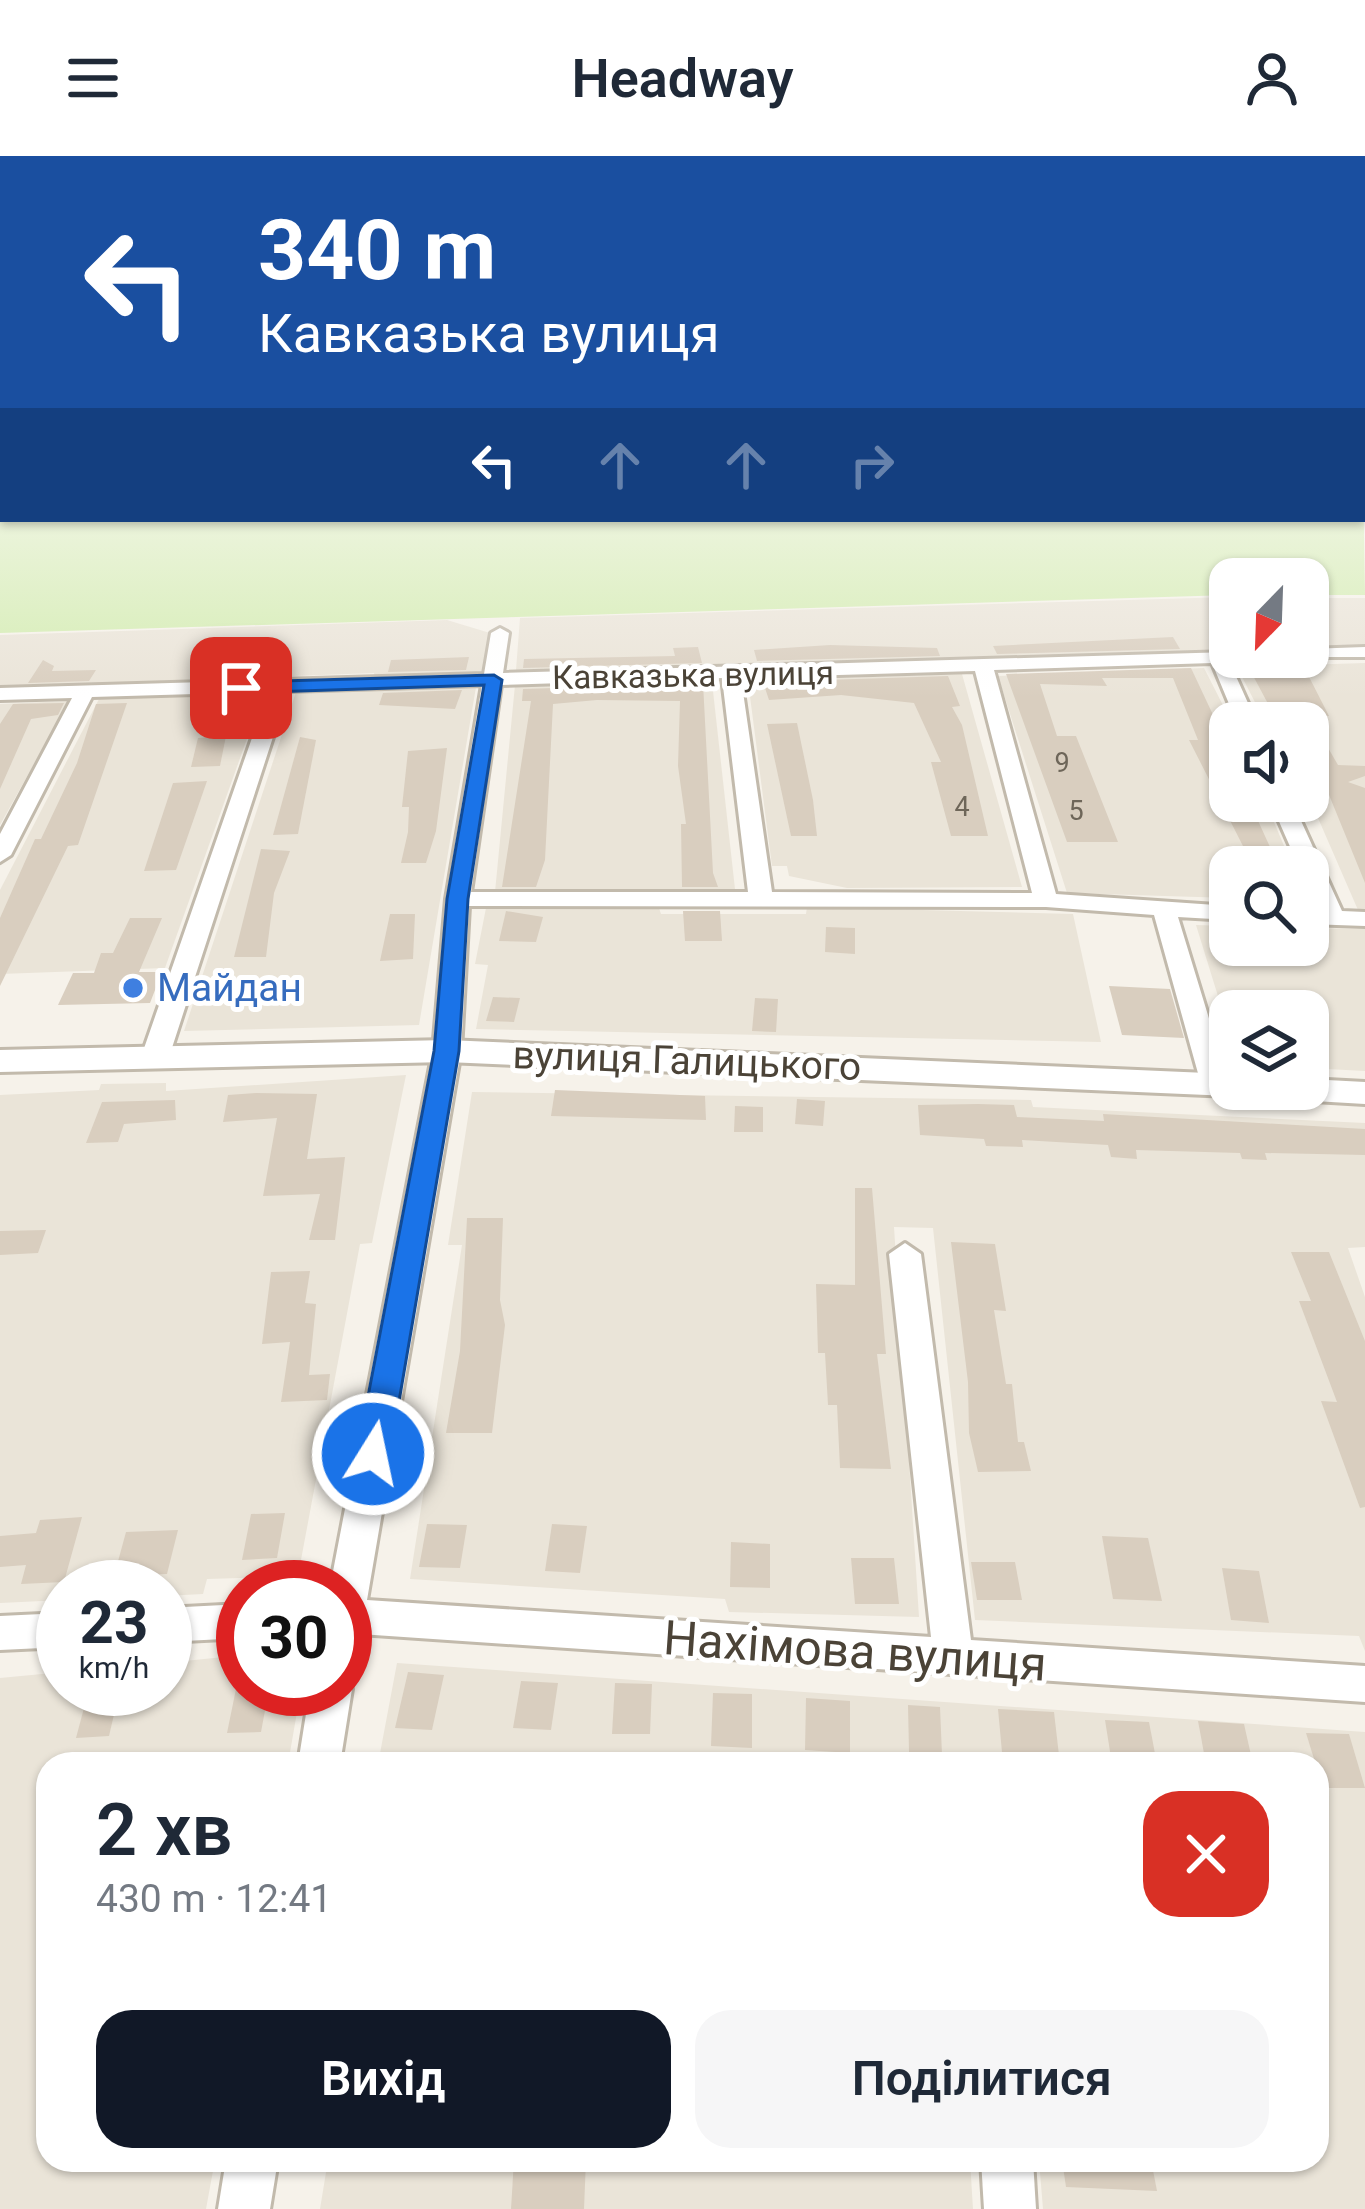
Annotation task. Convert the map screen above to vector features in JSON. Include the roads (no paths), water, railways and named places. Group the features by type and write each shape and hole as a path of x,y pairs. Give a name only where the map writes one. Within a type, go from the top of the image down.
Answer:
{"street":[{"path":"355,1560 447,1051 458,899 500,632"},
{"path":"1329,654 1365,652"},
{"name":"Кавказька вулиця","path":"0,694 1209,658"},
{"path":"984,668 1046,900"},
{"path":"730,675 761,899"},
{"path":"155,1057 280,686"},
{"path":"0,855 85,692"},
{"path":"458,899 1046,900 1209,912"},
{"path":"1164,909 1209,1046"},
{"path":"1329,918 1365,919"},
{"name":"вулиця Галицького","path":"0,1061 447,1051 1209,1084"},
{"path":"1329,1091 1365,1093"},
{"path":"905,1254 953,1658"},
{"name":"Нахімова вулиця","path":"372,1615 1365,1684"},
{"path":"0,1633 36,1631"},
{"path":"321,1752 327,1716"},
{"path":"244,2209 250,2172"},
{"path":"1008,2172 1010,2209"}],"place":[{"name":"Майдан","path":"133,988"}]}
